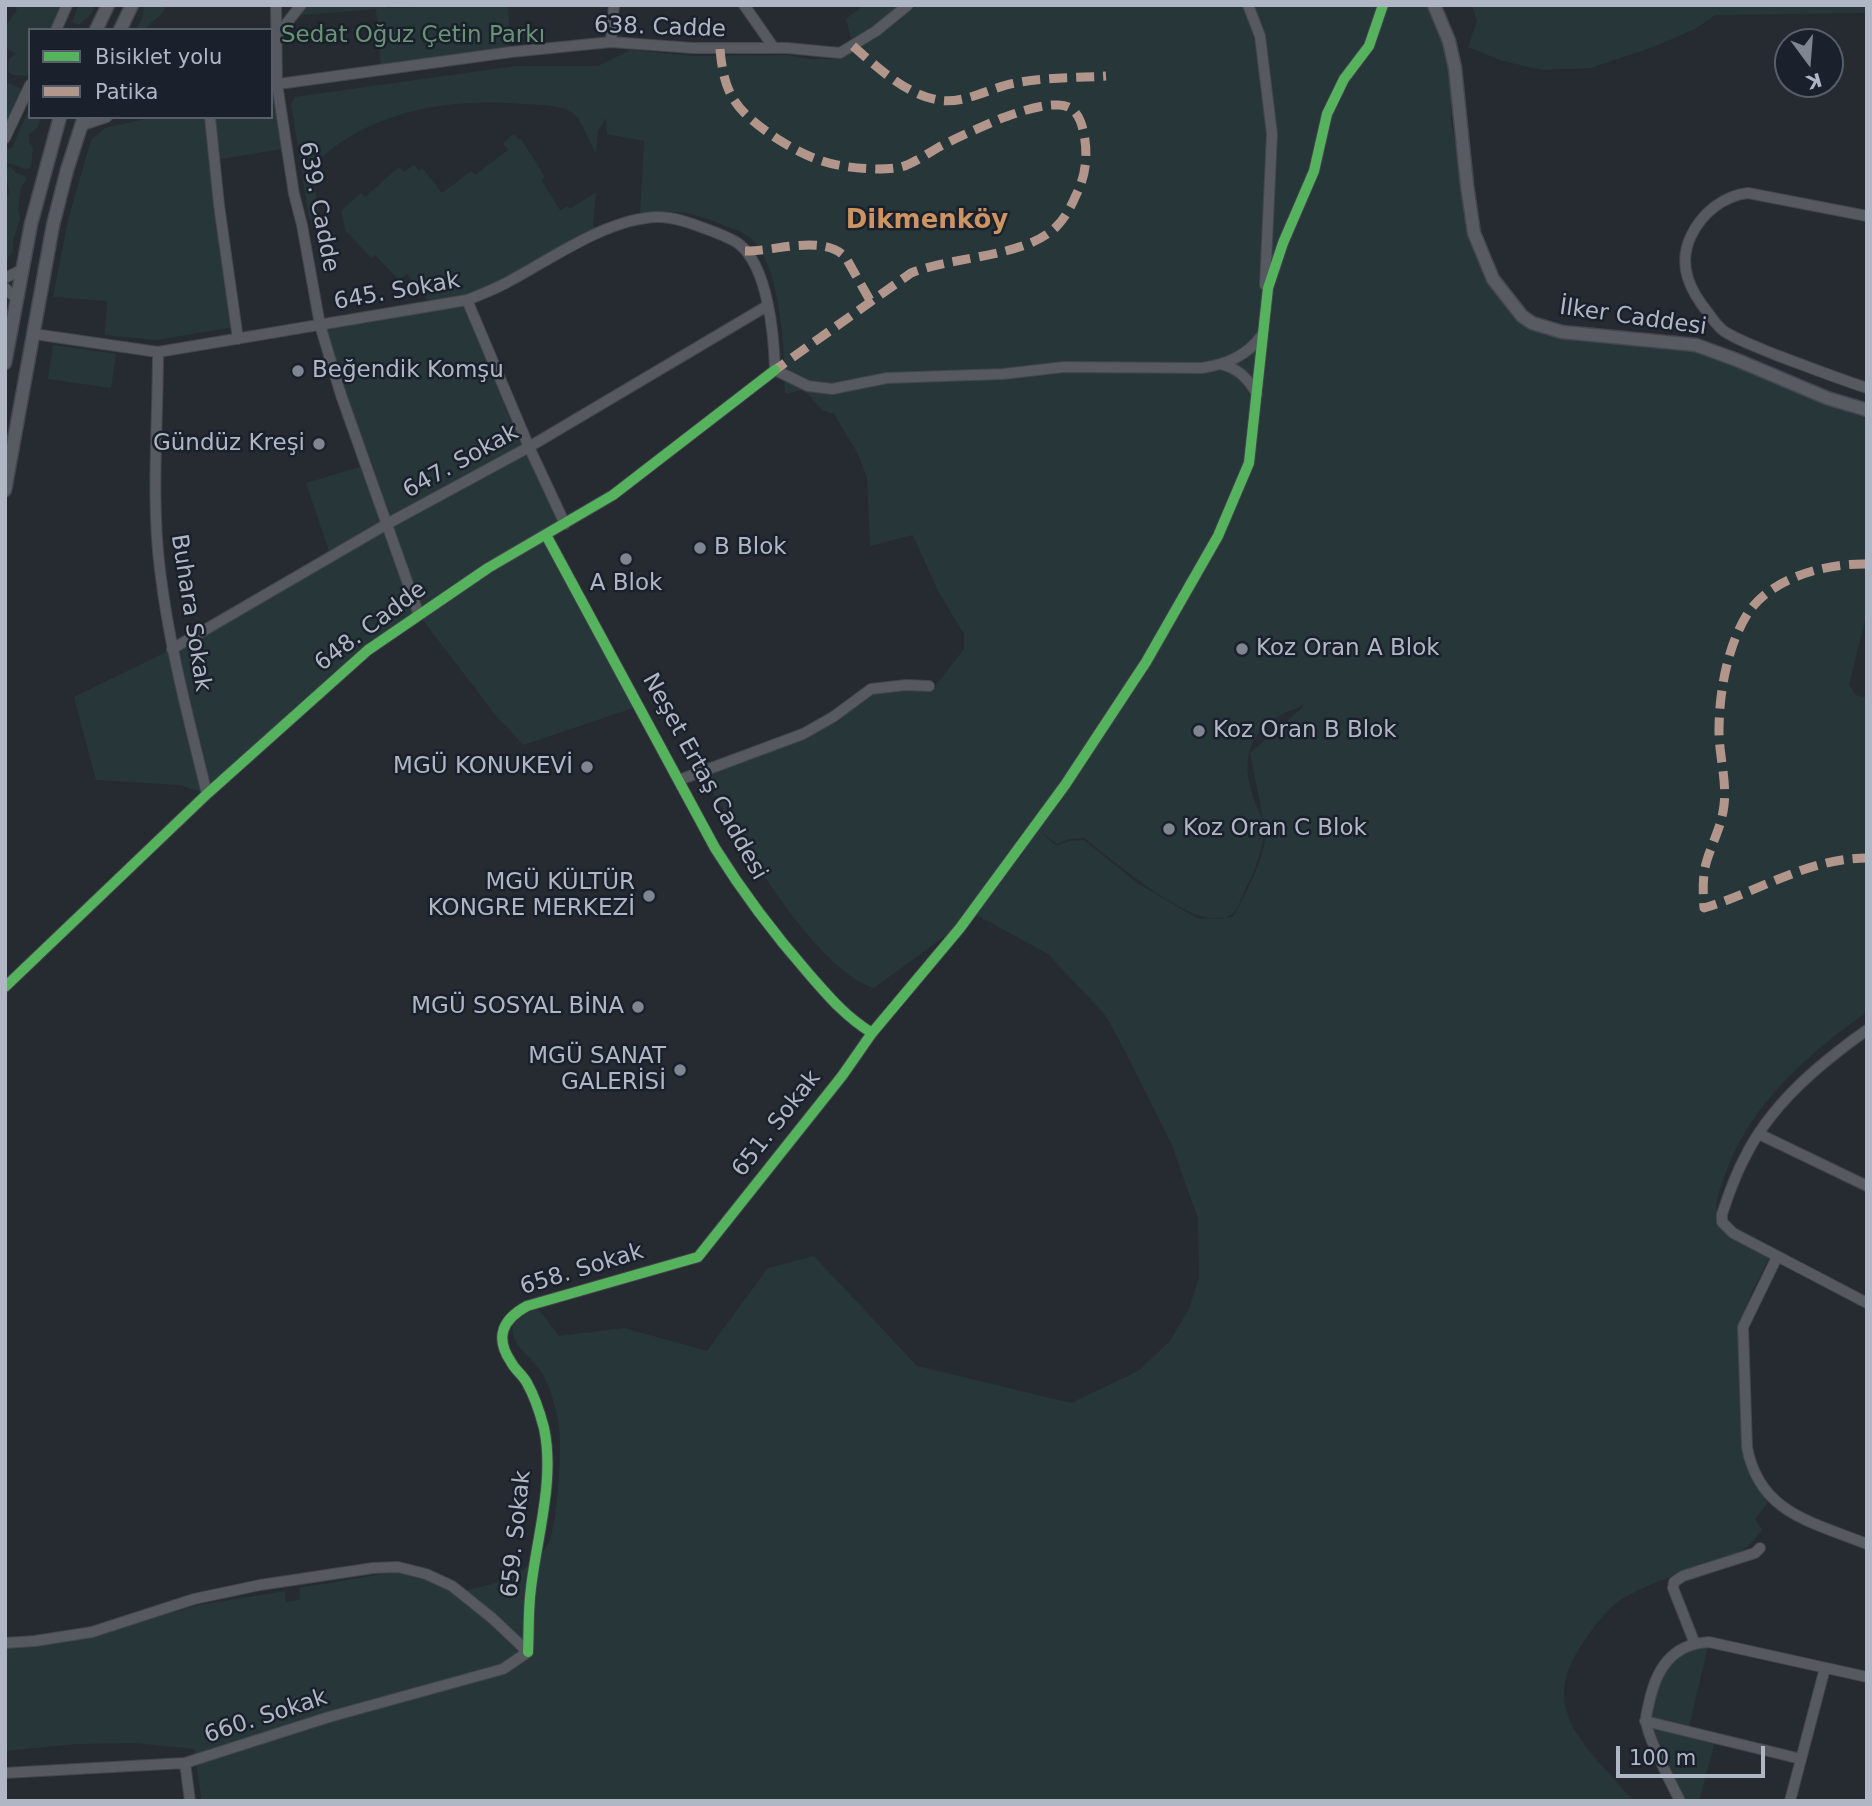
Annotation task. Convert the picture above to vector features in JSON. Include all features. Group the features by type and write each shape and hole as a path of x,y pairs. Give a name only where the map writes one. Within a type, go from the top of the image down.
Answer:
{"main road":[{"path":"97,28 108,5"},
{"path":"121,28 131,5"},
{"name":"İlker Caddesi","path":"1434,5 1449,41 1455,68 1474,233 1493,279 1522,316 1532,323 1562,332 1696,345 1737,359 1819,395 1867,410"},
{"path":"5,363 45,165 59,119"},
{"path":"5,490 53,225 82,122"}],"street":[{"path":"57,28 67,5"},
{"name":"639. Cadde","path":"276,5 274,84 320,325 344,403 419,615"},
{"path":"275,38 300,5"},
{"path":"611,42 614,5"},
{"path":"744,5 774,48"},
{"name":"638. Cadde","path":"274,84 511,52 611,42 840,53 876,31 908,5"},
{"path":"1248,5 1260,36 1272,134 1263,333"},
{"path":"775,370 808,387 832,390 887,378 1003,374 1064,367 1202,368 1223,365 1245,353 1263,333 1268,288 1283,243 1314,171 1327,114 1344,79 1369,46 1383,5"},
{"path":"5,138 28,89"},
{"path":"210,119 238,339"},
{"path":"1867,216 1748,193 1735,195 1723,200 1700,222 1691,237 1684,265 1698,302 1727,333 1794,362 1867,388"},
{"name":"645. Sokak","path":"34,334 158,352 467,300 503,285 588,239 616,227 658,217 681,220 739,243 757,270 767,306 774,345 775,370"},
{"path":"5,278 23,269"},
{"path":"5,288 17,299"},
{"path":"467,300 529,447 565,524"},
{"name":"647. Sokak","path":"172,649 387,524 529,447 767,306"},
{"name":"651. Sokak","path":"698,1257 842,1076 872,1033 960,928 1065,785 1146,662 1218,537 1237,497 1249,463 1263,333"},
{"name":"Buhara Sokak","path":"158,352 156,531 172,649 207,794"},
{"path":"1223,365 1245,377 1257,394"},
{"name":"648. Cadde","path":"5,989 207,794 368,650 488,568 613,495 775,370"},
{"name":"Neşet Ertaş Caddesi","path":"546,535 715,848 756,910 828,997 853,1021 872,1033"},
{"path":"679,780 803,734 833,717 871,688 897,685 929,686"},
{"path":"1867,1030 1795,1090 1769,1117 1744,1157 1722,1214 1722,1222 1733,1233 1867,1303"},
{"path":"1759,1134 1867,1185"},
{"name":"658. Sokak","path":"527,1381 510,1362 503,1342 505,1323 513,1314 527,1307 698,1257"},
{"path":"1777,1257 1743,1327 1746,1447 1749,1461 1764,1490 1783,1508 1867,1544"},
{"name":"659. Sokak","path":"527,1381 544,1429 547,1453 545,1499 530,1591 528,1652"},
{"path":"1695,1644 1673,1588 1674,1582 1683,1576 1755,1553 1760,1548"},
{"name":"659. Sokak","path":"5,1643 104,1629 194,1599 260,1584 398,1567 426,1574 452,1586 528,1652"},
{"path":"1680,1801 1645,1721 1657,1674 1674,1655 1695,1644 1709,1642 1867,1677"},
{"name":"660. Sokak","path":"5,1773 185,1763 328,1717 503,1669 528,1652"},
{"path":"1790,1801 1825,1668"},
{"path":"1645,1721 1801,1759"},
{"path":"185,1763 190,1801"}],"green space":[{"path":"15,5 62,5 52,28 28,28 26,76 13,75 8,71 9,59 16,54 6,48 5,52 6,25 17,11"},
{"path":"79,5 95,5 91,14 79,25 72,22"},
{"path":"144,5 166,7 147,28 137,28 143,16"},
{"name":"Sedat Oğuz Çetin Parkı","path":"301,5 385,5 386,8 508,5 511,52 381,69 376,9 291,16"},
{"path":"864,5 908,5 853,46 846,19"},
{"path":"919,5 1427,5 1446,48 1452,87 1451,121 1472,235 1527,321 1696,349 1867,419 1867,612 1849,685 1856,695 1867,698 1867,1012 1803,1063 1766,1102 1737,1147 1718,1195 1717,1219 1772,1252 1751,1294 1740,1328 1746,1461 1751,1475 1768,1502 1755,1519 1762,1530 1739,1552 1668,1577 1621,1600 1595,1626 1568,1671 1564,1692 1566,1711 1574,1728 1599,1762 1636,1801 202,1801 194,1749 135,1743 76,1744 5,1751 5,1646 95,1635 199,1605 285,1591 286,1602 300,1600 299,1588 402,1571 449,1591 460,1592 507,1579 525,1569 540,1555 551,1537 557,1504 560,1446 557,1414 546,1379 520,1348 513,1334 515,1316 535,1305 559,1336 624,1328 707,1351 768,1268 814,1256 917,1366 1071,1403 1138,1371 1170,1341 1189,1309 1199,1277 1198,1218 1171,1143 1106,1016 1048,954 975,914 874,988 850,976 826,955 778,896 704,777 726,764 810,733 878,688 913,684 936,685 964,649 964,634 938,591 913,535 870,546 867,477 857,452 834,414 822,410 801,390 785,394 782,334 775,287 759,249 745,234 698,216 671,211 640,214 644,141 607,134 606,118 598,131 596,153 575,115 560,108 541,105 467,103 439,106 384,120 359,131 335,146 314,165 311,173 321,220 312,222 309,217 291,104 295,97 515,66 598,66 631,50 693,56 787,55 810,59 840,59 874,39","holes":["1304,703 1301,709 1250,753 1264,822 1248,778 1250,750 1256,737 1266,726 1280,715","1264,823 1264,845 1250,884 1233,917 1220,918 1232,914 1240,903 1256,866 1263,840","1034,827 1057,844 1069,839 1084,838 1155,892 1178,906 1214,918 1198,919 1136,882 1084,840 1057,846"]},
{"path":"1472,5 1867,5 1867,13 1715,15 1695,29 1653,47 1590,68 1542,70 1503,61 1468,47 1477,21"},
{"path":"5,82 21,88 22,93 5,130"},
{"path":"277,84 287,148 215,160 210,119 273,119 273,85"},
{"path":"28,112 28,119 40,119 37,128 29,134 29,142 33,148 31,166 28,169 5,163 5,150 12,148"},
{"path":"145,119 205,119 234,327 156,340 105,335 107,301 53,297 68,220 91,140 105,128"},
{"path":"514,134 521,139 545,177 541,180 560,210 568,206 570,209 596,192 593,225 598,235 467,300 565,524 546,535 639,706 523,745 493,712 419,615 368,650 207,794 180,785 96,780 74,697 172,649 331,557 306,483 366,465 320,325 432,306 407,274 399,280 375,255 371,258 346,231 341,211 361,193 365,197 399,167 404,172 414,165 419,171 423,169 442,193 471,171 475,175 508,150 503,143"},
{"path":"11,167 16,173 25,176 26,180 21,187 18,210 20,219 13,240 13,251 5,262 5,196 8,196 9,192 5,168"},
{"path":"53,345 116,354 111,388 48,379"},
{"path":"1709,1642 1688,1731 1716,1738 1699,1801 1680,1801 1645,1721 1653,1680 1674,1655"}],"marked path":[{"path":"853,46 903,86 938,100 958,100 1027,81 1106,76"},
{"path":"720,49 729,91 742,111 788,146 835,165 876,169 903,166 1002,118 1052,105 1073,110 1079,118 1084,134 1086,158 1082,180 1070,208 1056,227 1026,245 911,273 775,370"},
{"path":"745,251 825,246 846,258 871,302"},
{"path":"1867,564 1835,566 1786,581 1758,601 1741,626 1730,655 1721,701 1719,731 1724,805 1705,866 1704,908 1804,870 1845,859 1867,858"}],"cycle path":[{"path":"872,1033 960,928 1065,785 1146,662 1218,536 1249,463 1268,288 1283,243 1314,171 1327,114 1344,79 1369,46 1383,5"},
{"path":"5,987 207,794 368,650 488,568 613,495 775,370"},
{"path":"528,1652 530,1596 544,1508 547,1448 544,1428 532,1394 503,1345 502,1337 507,1323 527,1306 698,1257 842,1076 872,1033 831,999 809,974 759,913 726,865 546,535"}],"place":[{"name":"Beğendik Komşu","path":"298,371"},
{"name":"Gündüz Kreşi","path":"319,444"},
{"name":"B Blok","path":"700,548"},
{"name":"A Blok","path":"626,559"},
{"name":"Koz Oran A Blok","path":"1242,649"},
{"name":"Koz Oran B Blok","path":"1199,731"},
{"name":"MGÜ KONUKEVİ","path":"587,767"},
{"name":"Koz Oran C Blok","path":"1169,829"},
{"name":"MGÜ KÜLTÜR KONGRE MERKEZİ","path":"649,896"},
{"name":"MGÜ SOSYAL BİNA","path":"638,1007"},
{"name":"MGÜ SANAT GALERİSİ","path":"680,1070"}],"district":[{"name":"Dikmenköy","path":"927,221"}]}
